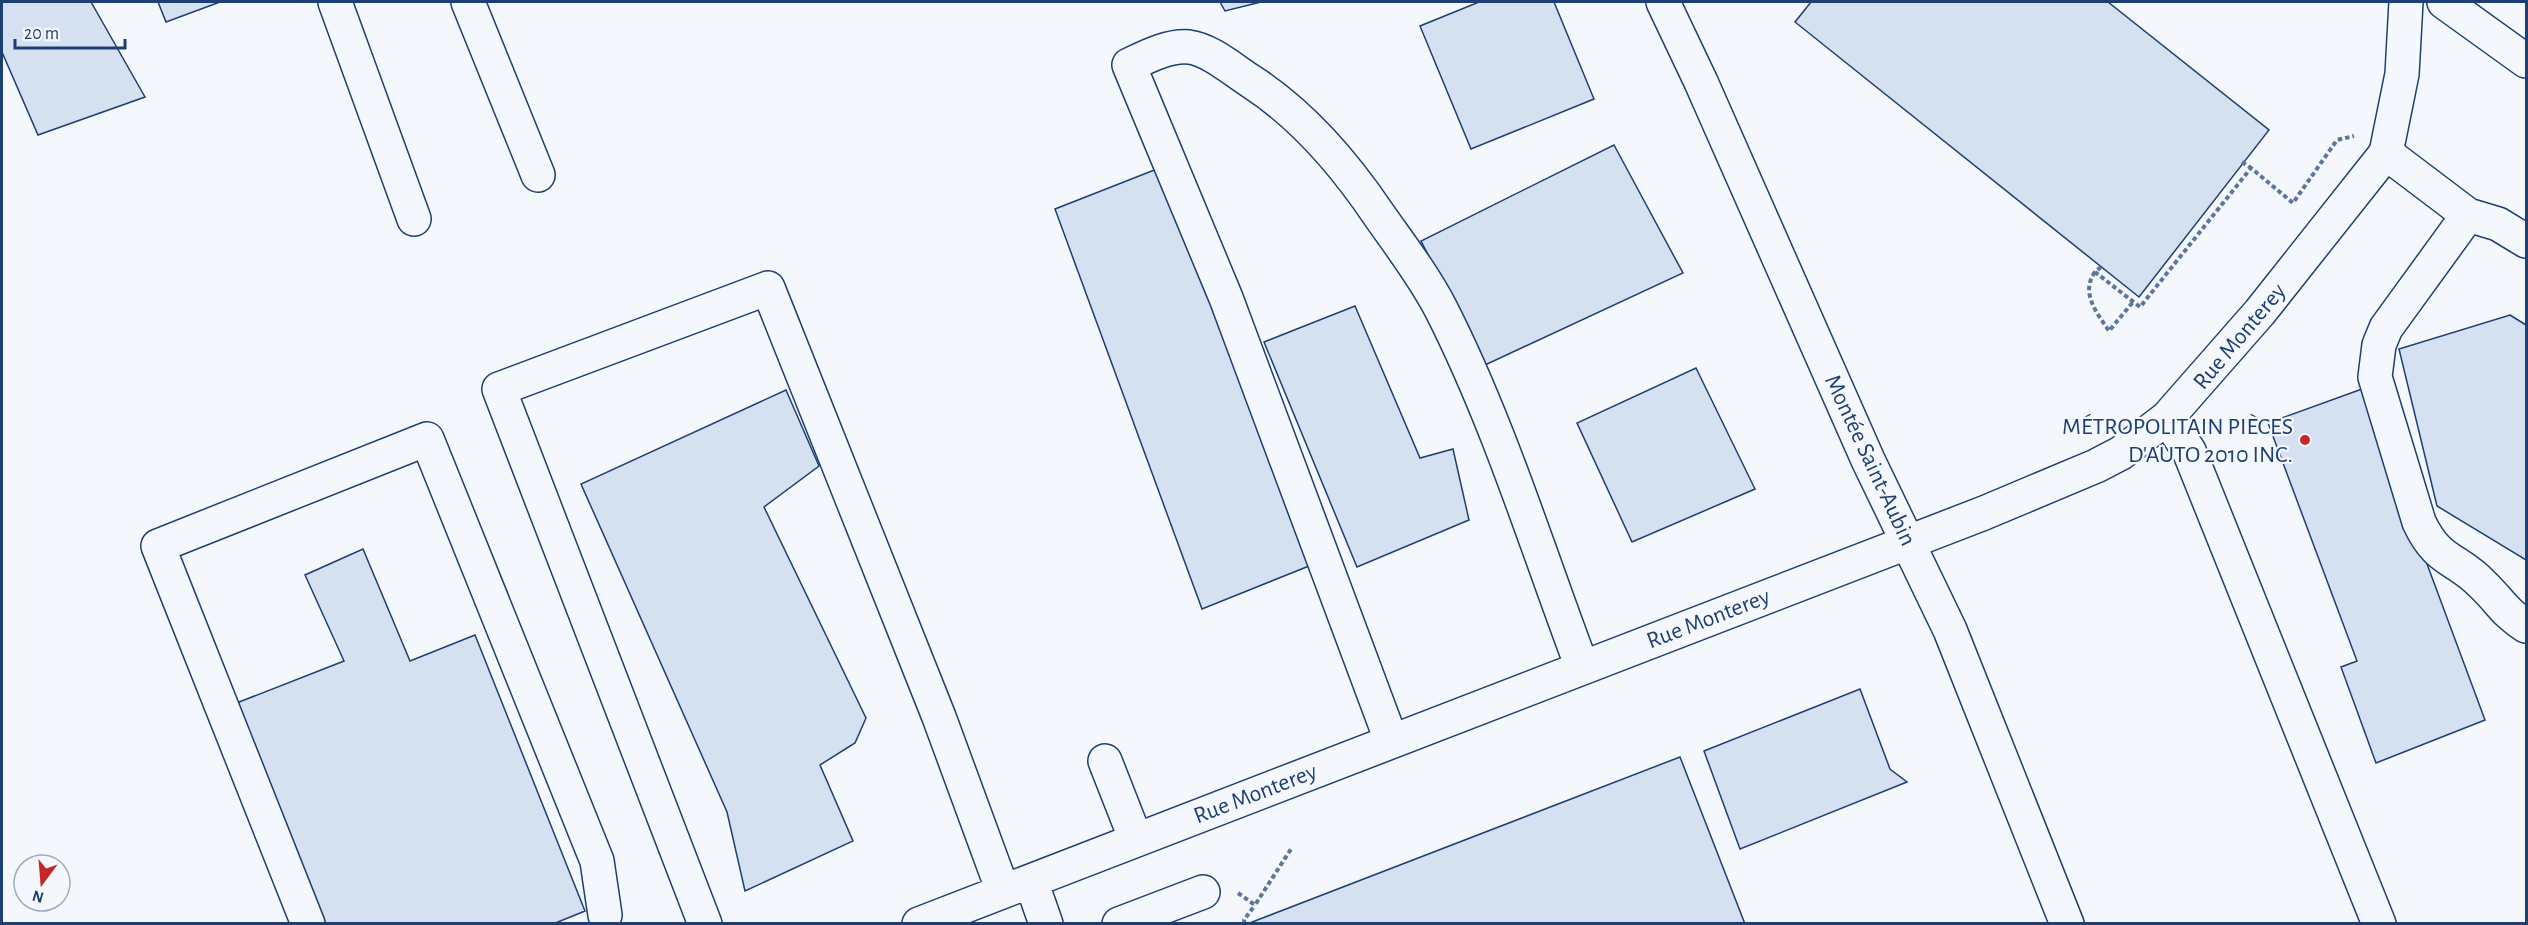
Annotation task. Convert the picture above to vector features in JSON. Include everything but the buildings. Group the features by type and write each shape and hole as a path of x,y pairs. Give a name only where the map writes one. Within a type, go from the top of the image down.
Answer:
{"street":[{"path":"335,2 414,219"},
{"path":"468,2 538,175"},
{"name":"Montée Saint-Aubin","path":"1663,2 1701,82 1868,460 1954,640 2067,924"},
{"path":"2406,2 2402,74 2386,153 2468,214 2498,224 2526,241"},
{"path":"2444,2 2526,61"},
{"path":"1391,740 1226,298 1129,65 1149,56 1174,48 1190,47 1212,56 1267,92 1297,117 1348,171 1414,265 1445,318 1481,396 1582,667"},
{"name":"Rue Monterey","path":"919,924 1984,513 2096,466 2121,453 2167,418 2260,312 2386,153"},
{"path":"2468,214 2386,328 2379,345 2375,377 2419,522 2427,539 2436,551 2481,582 2508,615 2526,626"},
{"path":"705,924 499,389 768,288 939,717 1017,886 1046,924"},
{"path":"2167,418 2188,452 2379,924"},
{"path":"308,924 158,546 427,439 597,861 598,921"},
{"path":"1105,761 1136,840"},
{"path":"1119,924 1203,892"}],"path":[{"path":"2242,162 2293,203 2337,140 2357,135"},
{"path":"2095,272 2140,307 2251,168"},
{"path":"2101,267 2091,278 2089,299 2109,331 2133,302"},
{"path":"1280,869 1291,849"},
{"path":"1245,924 1244,920 1255,905"}],"place":[{"name":"MÉTROPOLITAIN PIÈCES D'AUTO 2010 INC.","path":"2305,440"}]}
